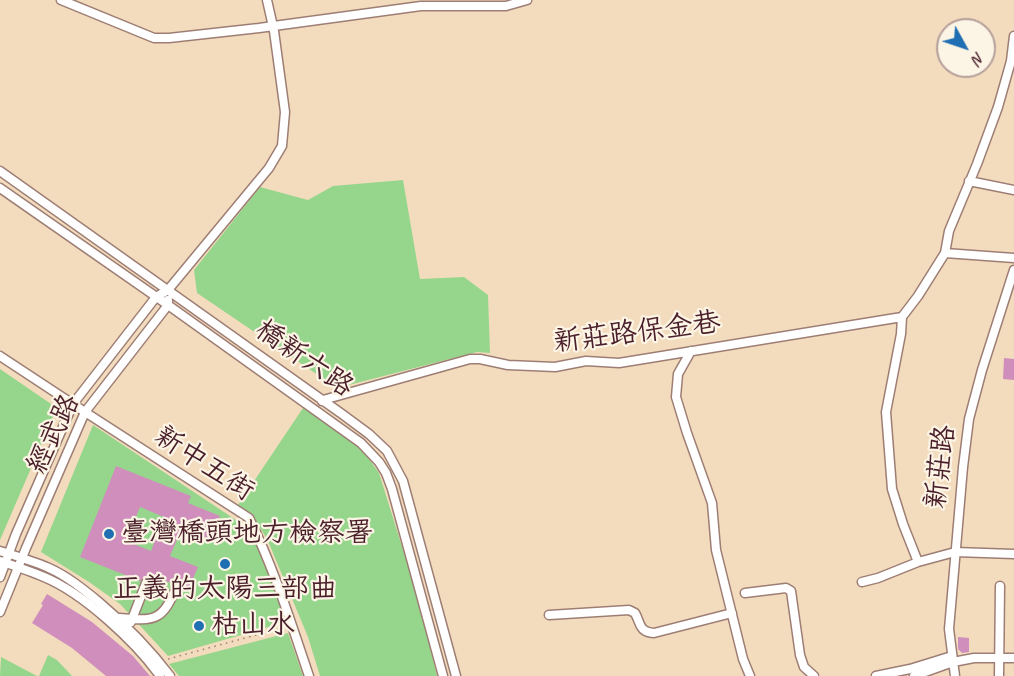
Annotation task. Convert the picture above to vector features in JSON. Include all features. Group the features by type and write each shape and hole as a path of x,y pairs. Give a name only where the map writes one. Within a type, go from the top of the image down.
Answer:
{"street":[{"path":"61,0 154,38 273,25 420,3 506,6 527,0"},
{"name":"經武路","path":"0,577 4,552 73,404 156,297 168,290 269,168 282,146 285,112 273,25 267,0"},
{"path":"918,562 892,489 886,412 901,334 902,317 945,254 950,231 977,164 1013,62 1014,36"},
{"name":"橋新六路","path":"0,171 323,400 378,442 387,452 403,482 456,676"},
{"path":"969,181 1014,190"},
{"name":"橋新六路","path":"0,188 168,304 370,451 386,473 392,489 442,676"},
{"path":"945,254 1014,258"},
{"name":"新莊路","path":"955,676 949,629 969,419 1014,270"},
{"path":"168,290 168,304"},
{"name":"經武路","path":"0,612 84,412 168,304"},
{"name":"新莊路保金巷","path":"323,400 470,359 508,365 555,367 586,361 619,363 902,317"},
{"path":"691,351 678,374 676,397 712,503 716,550 743,659 750,676"},
{"path":"0,356 73,404"},
{"path":"316,411 323,400"},
{"name":"新中五街","path":"73,404 249,518 262,544 309,676"},
{"path":"4,552 49,568 79,586 126,622 170,676"},
{"path":"862,582 918,562 955,552 1014,554"},
{"path":"3,562 45,577 76,595 111,623 160,676"},
{"path":"126,622 146,584"},
{"path":"126,622 148,622 160,618 170,609 178,586"},
{"path":"999,676 1000,586"},
{"path":"745,593 786,588 791,591 800,655 804,667 814,676"},
{"path":"549,615 628,610 635,613 644,631 654,633 732,613"},
{"path":"876,676 952,659 1014,658"},
{"path":"914,676 952,659"}],"path":[{"path":"159,662 292,625"}],"green space":[{"path":"403,180 420,279 464,277 488,295 490,353 477,352 337,388 197,293 194,270 260,187 308,200 333,186"},
{"path":"0,369 57,408 0,540"},
{"path":"303,408 345,436 364,452 379,473 419,601 437,676 320,676 308,637 268,541 252,514 238,505"},
{"path":"93,425 242,524 257,543 286,622 168,656 120,604 41,552"},
{"path":"288,633 303,676 179,676 169,664"},
{"path":"48,655 57,660 72,676 39,676"},
{"path":"1,657 37,676 0,676"}],"building":[{"path":"1004,358 1014,359 1014,380 1003,379"},
{"name":"臺灣橋頭地方檢察署","path":"116,466 191,496 188,503 220,516 210,539 182,528 170,556 198,567 188,590 183,588 179,580 171,583 154,577 152,582 146,577 140,581 80,557","holes":["140,507 164,517 151,551 126,541"]},
{"path":"47,594 92,622 133,656 150,676 106,676 72,648 32,623"},
{"path":"958,637 969,638 969,652 962,653 958,649"}],"place":[{"name":"臺灣橋頭地方檢察署","path":"109,534"},
{"name":"正義的太陽三部曲","path":"225,564"},
{"name":"枯山水","path":"199,626"}]}
